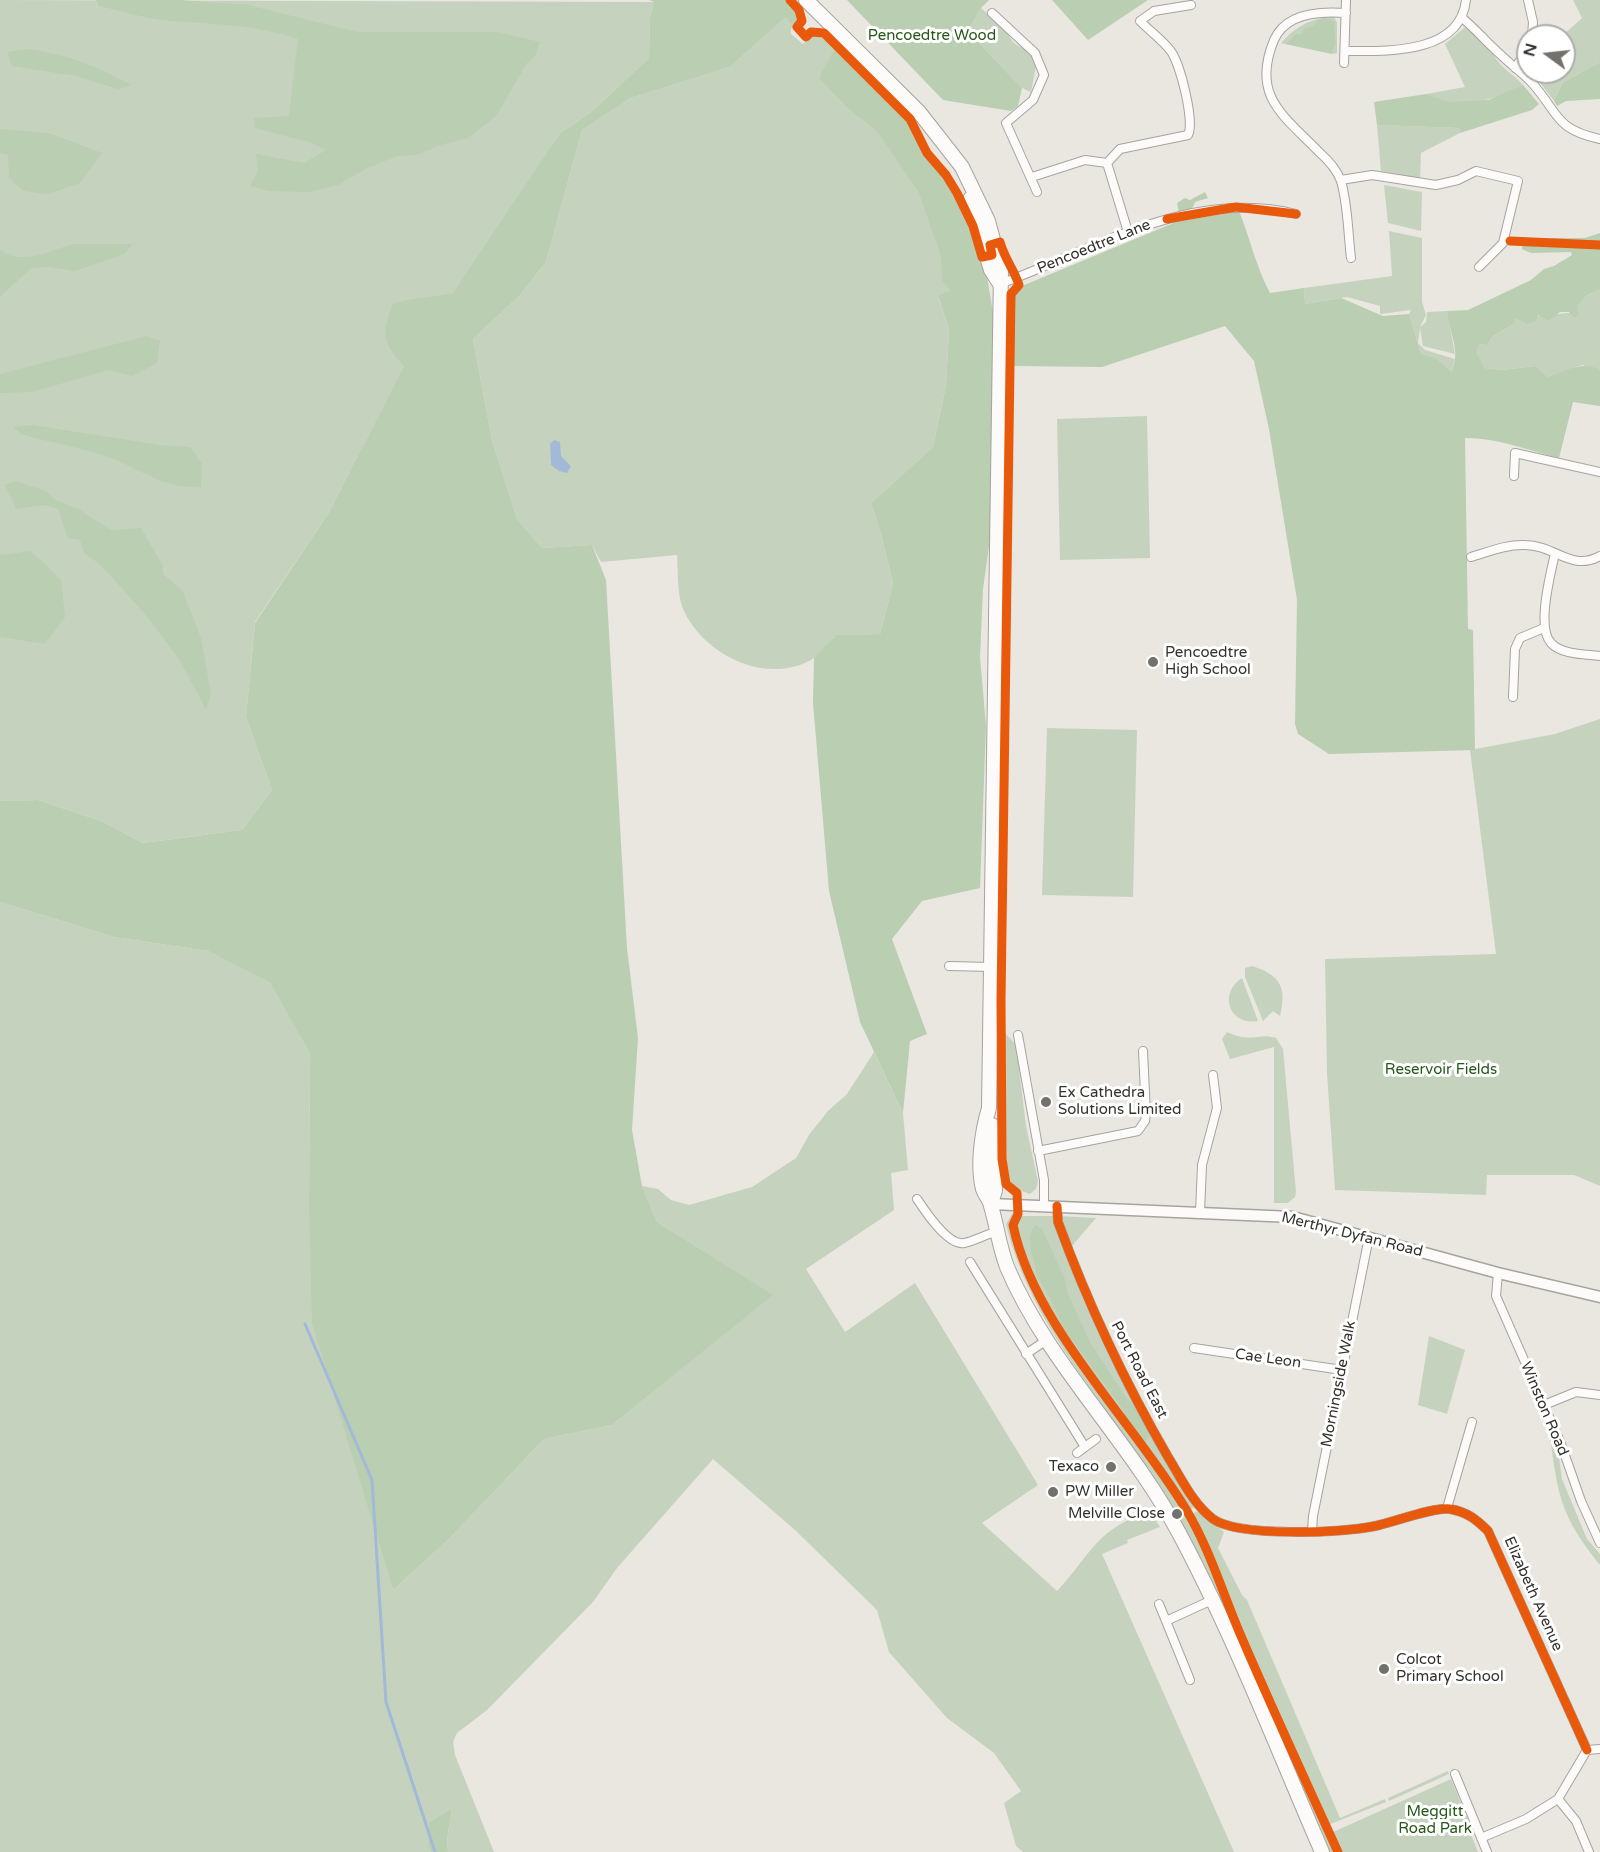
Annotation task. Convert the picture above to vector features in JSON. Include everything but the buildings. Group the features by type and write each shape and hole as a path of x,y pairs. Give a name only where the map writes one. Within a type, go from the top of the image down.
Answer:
{"main road":[{"path":"806,0 919,112 935,131 956,163 981,231 991,270 1000,284 992,967 988,1108 992,1124 995,1190 991,1204 995,1232 1017,1288 1048,1339 1145,1476 1179,1532 1212,1600 1323,1852"}],"street":[{"path":"1344,63 1347,0"},
{"path":"1345,51 1380,51 1425,45 1440,39 1461,17 1466,0"},
{"path":"1528,0 1533,24"},
{"path":"1107,163 1120,149 1184,138 1190,131 1191,120 1176,60 1169,49 1140,21 1154,10 1191,4"},
{"path":"1346,13 1319,11 1292,21 1276,37 1265,64 1269,97 1288,122 1327,160 1341,180 1351,258"},
{"path":"992,13 1035,53 1044,75 1033,100 1006,123 1037,192"},
{"path":"1461,17 1482,33 1515,68 1531,81 1553,114 1576,133 1600,139"},
{"path":"1032,177 1084,160 1107,163"},
{"path":"1107,163 1128,232"},
{"path":"1341,180 1372,175 1436,185 1458,180 1476,171 1518,181 1503,243 1479,267"},
{"name":"Pencoedtre Lane","path":"1000,284 1128,232 1167,219 1229,207 1266,208 1296,214"},
{"path":"1514,477 1515,453 1600,472"},
{"path":"1471,557 1524,544 1555,553 1575,562 1589,562 1600,556"},
{"path":"1555,553 1548,588 1544,628 1551,643 1565,652 1600,656"},
{"path":"1513,697 1515,649 1520,638 1544,628"},
{"path":"949,966 992,967"},
{"path":"1018,1035 1044,1180 1044,1206"},
{"path":"1038,1151 1138,1131 1145,1121 1146,1114 1143,1050"},
{"path":"1200,1212 1202,1165 1217,1108 1213,1075"},
{"path":"917,1199 939,1227 955,1242 964,1243 995,1232"},
{"name":"Merthyr Dyfan Road","path":"991,1204 1293,1217 1498,1273 1600,1297"},
{"name":"Port Road East","path":"1057,1206 1058,1222 1092,1313 1148,1422 1196,1502 1214,1520 1229,1527 1260,1531 1312,1530"},
{"name":"Morningside Walk","path":"1312,1530 1312,1516 1369,1238"},
{"path":"970,1262 1085,1447"},
{"name":"Winston Road","path":"1498,1273 1496,1296 1544,1405 1600,1543"},
{"path":"1026,1354 1048,1339"},
{"name":"Cae Leon","path":"1194,1348 1342,1370"},
{"path":"1544,1405 1575,1392 1600,1395"},
{"path":"1312,1530 1372,1527 1447,1508 1472,1422"},
{"path":"1077,1453 1096,1439"},
{"name":"Elizabeth Avenue","path":"1447,1508 1474,1516 1488,1531 1587,1750"},
{"path":"1166,1621 1212,1600"},
{"path":"1159,1604 1191,1673"},
{"path":"1481,1838 1526,1819 1558,1799 1587,1750 1600,1749"},
{"path":"1455,1774 1487,1852"},
{"path":"1558,1799 1576,1821 1589,1852"}],"green space":[{"path":"0,0 654,2 650,18 649,58 590,113 560,133 472,267 414,347 328,514 255,622 246,717 272,790 242,830 143,843 101,821 38,800 0,801"},
{"path":"96,0 180,0 248,5 357,32 497,32 540,42 535,56 527,63 496,116 468,138 416,155 398,156 367,168 338,185 309,192 269,191 250,186 258,170 256,154 304,163 326,150 309,142 255,128 254,118 289,116 298,39 251,28 153,19 99,6"},
{"path":"649,0 787,0 798,11 798,21 791,24 786,17 730,67 631,98 582,130 546,262 520,295 473,339 492,440 517,519 542,548 592,545 606,580 627,948 638,1038 632,1130 642,1186 657,1222 773,1295 612,1425 544,1439 449,1539 393,1590 312,1323 309,1200 310,1054 270,982 208,951 114,937 0,902 0,801 38,800 101,821 143,843 242,830 272,790 246,717 255,623 328,514 404,366 391,351 386,338 385,331 393,304 453,293 560,133 590,113 649,58 650,18 654,2"},
{"name":"Pencoedtre Wood","path":"847,0 989,0 981,8 968,31 1022,88 1018,106 1011,111 943,100"},
{"path":"1052,0 1148,0 1088,40"},
{"path":"1573,0 1600,0 1600,62 1576,75 1575,24 1582,18"},
{"path":"981,8 1008,31 1015,43 1028,49 1037,61 1031,92 1022,88 968,31"},
{"path":"798,11 800,20 791,29 791,34 803,44 813,33 819,33 836,47 938,182 950,290 938,297 949,329 946,385 933,447 871,503 893,584 880,634 836,635 814,658 796,666 777,669 739,662 705,640 692,626 681,603 677,555 601,562 592,545 542,548 517,519 492,440 473,339 520,295 546,262 582,130 631,98 730,67 787,16 797,21"},
{"path":"1326,17 1334,17 1337,22 1337,53 1332,54 1336,43 1333,21 1314,26 1301,36 1296,33 1285,44 1281,43 1301,26"},
{"path":"1324,18 1334,21 1336,43 1332,54 1285,44 1296,33 1301,35 1305,28 1314,26 1316,22"},
{"path":"1464,28 1470,29 1480,37 1501,65 1516,79 1516,84 1523,85 1501,95 1475,102 1461,104 1436,100 1426,94 1465,87 1445,44"},
{"path":"835,48 906,116 927,157 944,175 956,195 969,224 980,258 984,258 993,313 990,539 983,589 980,657 986,726 980,888 922,901 892,939 927,1034 910,1041 903,1113 860,1022 829,891 813,703 814,658 836,635 880,634 893,584 871,503 933,447 946,385 949,329 938,296 950,290 942,280 941,256 919,193 878,132 849,109 819,78"},
{"path":"28,49 81,62 131,85 118,89 76,76 12,66 7,52"},
{"path":"1600,62 1600,99 1566,101 1557,106 1554,101 1562,84 1576,84 1576,75"},
{"path":"1541,84 1562,84 1554,101"},
{"path":"1523,85 1539,104 1532,110 1460,133 1459,128 1377,125 1374,102 1426,94 1448,102 1488,100"},
{"path":"1377,125 1459,128 1460,133 1421,153 1420,179 1381,171"},
{"path":"0,129 49,133 102,153 80,183 48,194 23,191 9,178 8,155 0,153"},
{"path":"1384,185 1422,192 1421,231 1388,223"},
{"path":"1205,192 1208,198 1195,202 1189,210 1179,213 1177,203 1185,198 1190,200"},
{"path":"1239,211 1270,293 1304,288 1305,304 1341,298 1383,316 1409,314 1421,354 1436,358 1451,372 1455,350 1447,311 1468,310 1531,280 1544,269 1572,255 1571,252 1531,253 1522,249 1523,238 1585,238 1600,233 1600,290 1587,295 1577,306 1579,312 1575,318 1569,312 1560,312 1549,321 1538,315 1536,321 1527,324 1516,318 1514,324 1493,336 1487,345 1479,344 1477,353 1484,368 1502,370 1536,366 1548,377 1581,366 1600,370 1600,406 1573,402 1559,458 1501,442 1465,438 1468,629 1473,630 1475,750 1329,754 1298,734 1295,724 1297,600 1269,429 1254,361 1225,326 1102,367 1013,366 1013,294 1022,286 1176,222"},
{"path":"1389,231 1422,238 1422,302 1426,315 1420,327 1426,322 1427,312 1447,311 1455,354 1423,346 1420,328 1418,343 1425,350 1455,359 1451,373 1436,358 1421,354 1409,314 1411,310 1380,314 1380,306 1347,297 1305,304 1304,288 1392,276"},
{"path":"73,244 133,244 124,254 75,271 49,267 31,268 0,297 0,250 8,255 26,257"},
{"path":"1600,290 1600,370 1582,365 1548,377 1536,366 1502,370 1483,368 1477,353 1479,344 1487,345 1493,336 1514,324 1516,318 1579,312 1576,306 1587,295"},
{"path":"147,336 160,341 157,363 132,376 109,370 32,392 0,393 0,374"},
{"path":"1147,416 1150,558 1060,560 1057,419"},
{"path":"32,425 160,445 190,447 202,464 201,487 174,485 102,455 21,434 13,427"},
{"path":"16,481 46,491 55,500 80,510 111,530 141,528 163,566 163,574 182,590 201,638 211,694 206,709 179,659 145,614 101,565 84,553 80,540 68,538 58,509 45,505 16,509 5,485"},
{"path":"31,551 61,580 65,617 45,644 0,637 0,555"},
{"name":"Reservoir Fields","path":"1600,719 1600,1186 1574,1175 1487,1175 1486,1195 1335,1190 1327,1073 1325,959 1496,954 1470,750 1555,734"},
{"path":"1047,728 1137,730 1133,897 1042,895"},
{"path":"0,902 114,937 208,951 270,981 310,1054 309,1200 351,1448 393,1590 449,1539 544,1439 612,1425 772,1295 657,1222 642,1186 658,1189 671,1200 689,1205 752,1187 796,1158 809,1135 828,1111 847,1094 874,1052 903,1113 908,1170 891,1173 894,1210 806,1269 845,1332 915,1283 1038,1485 982,1523 1057,1591 1107,1533 1133,1518 1151,1513 1160,1527 1127,1540 1128,1543 1102,1554 1234,1852 1023,1852 1016,1846 1004,1803 1021,1791 994,1753 947,1718 889,1652 877,1610 795,1530 713,1459 617,1568 593,1602 487,1710 457,1733 453,1742 455,1755 494,1852 448,1852 447,1840 452,1808 429,1822 428,1846 431,1852 0,1852"},
{"path":"1252,966 1270,974 1279,984 1283,998 1280,1016 1273,1011 1263,1021 1245,977 1245,968"},
{"path":"1242,978 1258,1021 1240,1018 1230,1007 1230,992"},
{"path":"1004,1032 1016,1045 1026,1126 1038,1181 1036,1189 1030,1194 1013,1188 1006,1174"},
{"path":"1227,1032 1249,1038 1264,1036 1276,1038 1283,1049 1296,1192 1295,1197 1288,1203 1274,1203 1274,1047 1230,1059 1222,1039"},
{"path":"1013,1212 1011,1224 1023,1264 1046,1312 1179,1504 1178,1509 1172,1508 1055,1337 1035,1301 1018,1264 1006,1224"},
{"path":"1022,1216 1053,1216 1083,1299 1107,1352 1132,1401 1194,1507 1189,1510 1090,1372 1045,1300 1028,1262 1015,1223"},
{"path":"1060,1216 1096,1218 1071,1247"},
{"path":"1035,1225 1042,1229 1091,1344 1125,1396 1142,1417 1149,1436 1145,1444 1124,1418 1124,1411 1062,1327 1037,1277 1030,1244"},
{"path":"1429,1336 1465,1350 1447,1414 1418,1405"},
{"path":"1550,1436 1559,1457 1562,1479 1587,1539 1600,1554 1600,1565 1577,1533 1563,1505"},
{"path":"1197,1511 1224,1532 1218,1548 1242,1595 1247,1600 1340,1818 1385,1799 1386,1802 1328,1825 1252,1657 1209,1548 1192,1515"},
{"path":"1185,1515 1207,1557 1254,1674 1335,1852 1329,1852 1212,1585 1177,1517"},
{"path":"1448,1771 1449,1774 1389,1801 1388,1798"},
{"name":"Meggitt Road Park","path":"1451,1779 1471,1827 1470,1832 1478,1852 1340,1852 1331,1833"},
{"path":"452,1808 447,1840 448,1852 431,1852 428,1847 429,1822"}],"water":[{"path":"554,440 560,442 561,456 571,466 567,473 551,465 550,444"}],"waterway":[{"path":"305,1324 372,1480 386,1702 435,1852"}],"cycle path":[{"path":"790,0 799,10 802,21 797,27 806,37 811,32 824,33 910,119 927,153 946,175 957,193 973,226 982,257 992,255 990,245 1000,242 1019,285 1011,294 1001,999 1002,1159 1006,1184 1017,1193 1018,1214 1013,1225 1024,1263 1063,1337 1165,1477 1195,1526 1234,1620 1338,1852"},
{"path":"1167,219 1236,207 1296,214"},
{"path":"1510,241 1600,245"},
{"path":"1057,1206 1058,1222 1070,1253 1094,1312 1122,1371 1183,1482 1206,1513 1226,1525 1244,1529 1291,1532 1375,1526 1443,1509 1456,1510 1471,1517 1488,1531 1587,1750"}],"place":[{"name":"Pencoedtre High School","path":"1153,662"},
{"name":"Ex Cathedra Solutions Limited","path":"1046,1102"},
{"name":"Texaco","path":"1111,1467"},
{"name":"PW Miller","path":"1053,1492"},
{"name":"Melville Close","path":"1177,1514"},
{"name":"Colcot Primary School","path":"1384,1669"}]}
